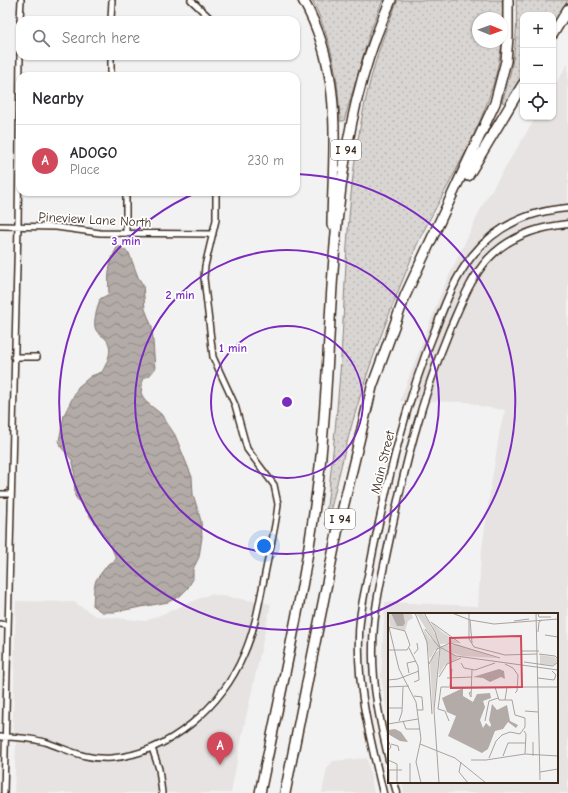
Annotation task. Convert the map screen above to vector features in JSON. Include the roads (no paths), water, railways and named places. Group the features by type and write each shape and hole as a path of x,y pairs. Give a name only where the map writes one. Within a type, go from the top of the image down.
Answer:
{"highway":[{"path":"303,0 316,24 326,54 334,97 331,307"},
{"name":"I 94","path":"260,793 302,579 314,508 324,419 340,198 350,125 366,63 391,0"},
{"path":"424,256 495,103 506,61 508,37 508,0"},
{"path":"556,29 568,9"},
{"name":"I 94","path":"285,792 337,533 363,419 379,364 390,333 424,256 484,146 520,89"}],"street":[{"path":"20,16 21,0"},
{"path":"111,16 112,0"},
{"path":"191,0 208,16"},
{"path":"20,60 20,72"},
{"path":"111,60 111,72"},
{"path":"4,793 3,737 8,625 18,196"},
{"path":"126,196 126,233"},
{"path":"3,737 32,739 58,746 78,756 101,758 128,755 152,748 189,725 205,711 221,693 244,655 254,627 260,599 277,513 277,495 274,485 248,449 234,404 213,357 204,278 205,266 216,220 216,196"},
{"name":"Main Street","path":"383,793 361,694 359,636 362,607 391,469 417,379 427,349 455,283 471,257 480,247 503,228 530,214 568,208"},
{"name":"Main Street","path":"388,756 374,693 372,649 376,609 405,469 441,352 466,293 481,268 490,258 506,244 525,234 552,226 568,224"},
{"name":"Pineview Lane North","path":"0,226 56,226 89,232 212,234"},
{"path":"14,357 37,357"},
{"path":"0,494 11,494"},
{"path":"0,624 8,625"},
{"path":"152,748 159,769 162,793"},
{"path":"394,783 397,793"}],"water":[{"path":"118,246 129,253 138,277 143,285 145,309 152,327 155,369 149,376 143,378 141,393 145,401 161,414 175,435 192,477 193,494 201,521 202,537 199,557 193,569 193,579 187,589 180,596 168,602 114,612 102,612 93,606 96,580 108,564 113,562 116,558 109,542 75,496 74,467 72,460 61,447 59,441 64,415 78,387 91,376 102,372 108,360 110,351 108,343 106,339 96,330 95,319 100,299 109,294 110,263"}],"place":[{"name":"ADOGO","path":"220,765"}]}
